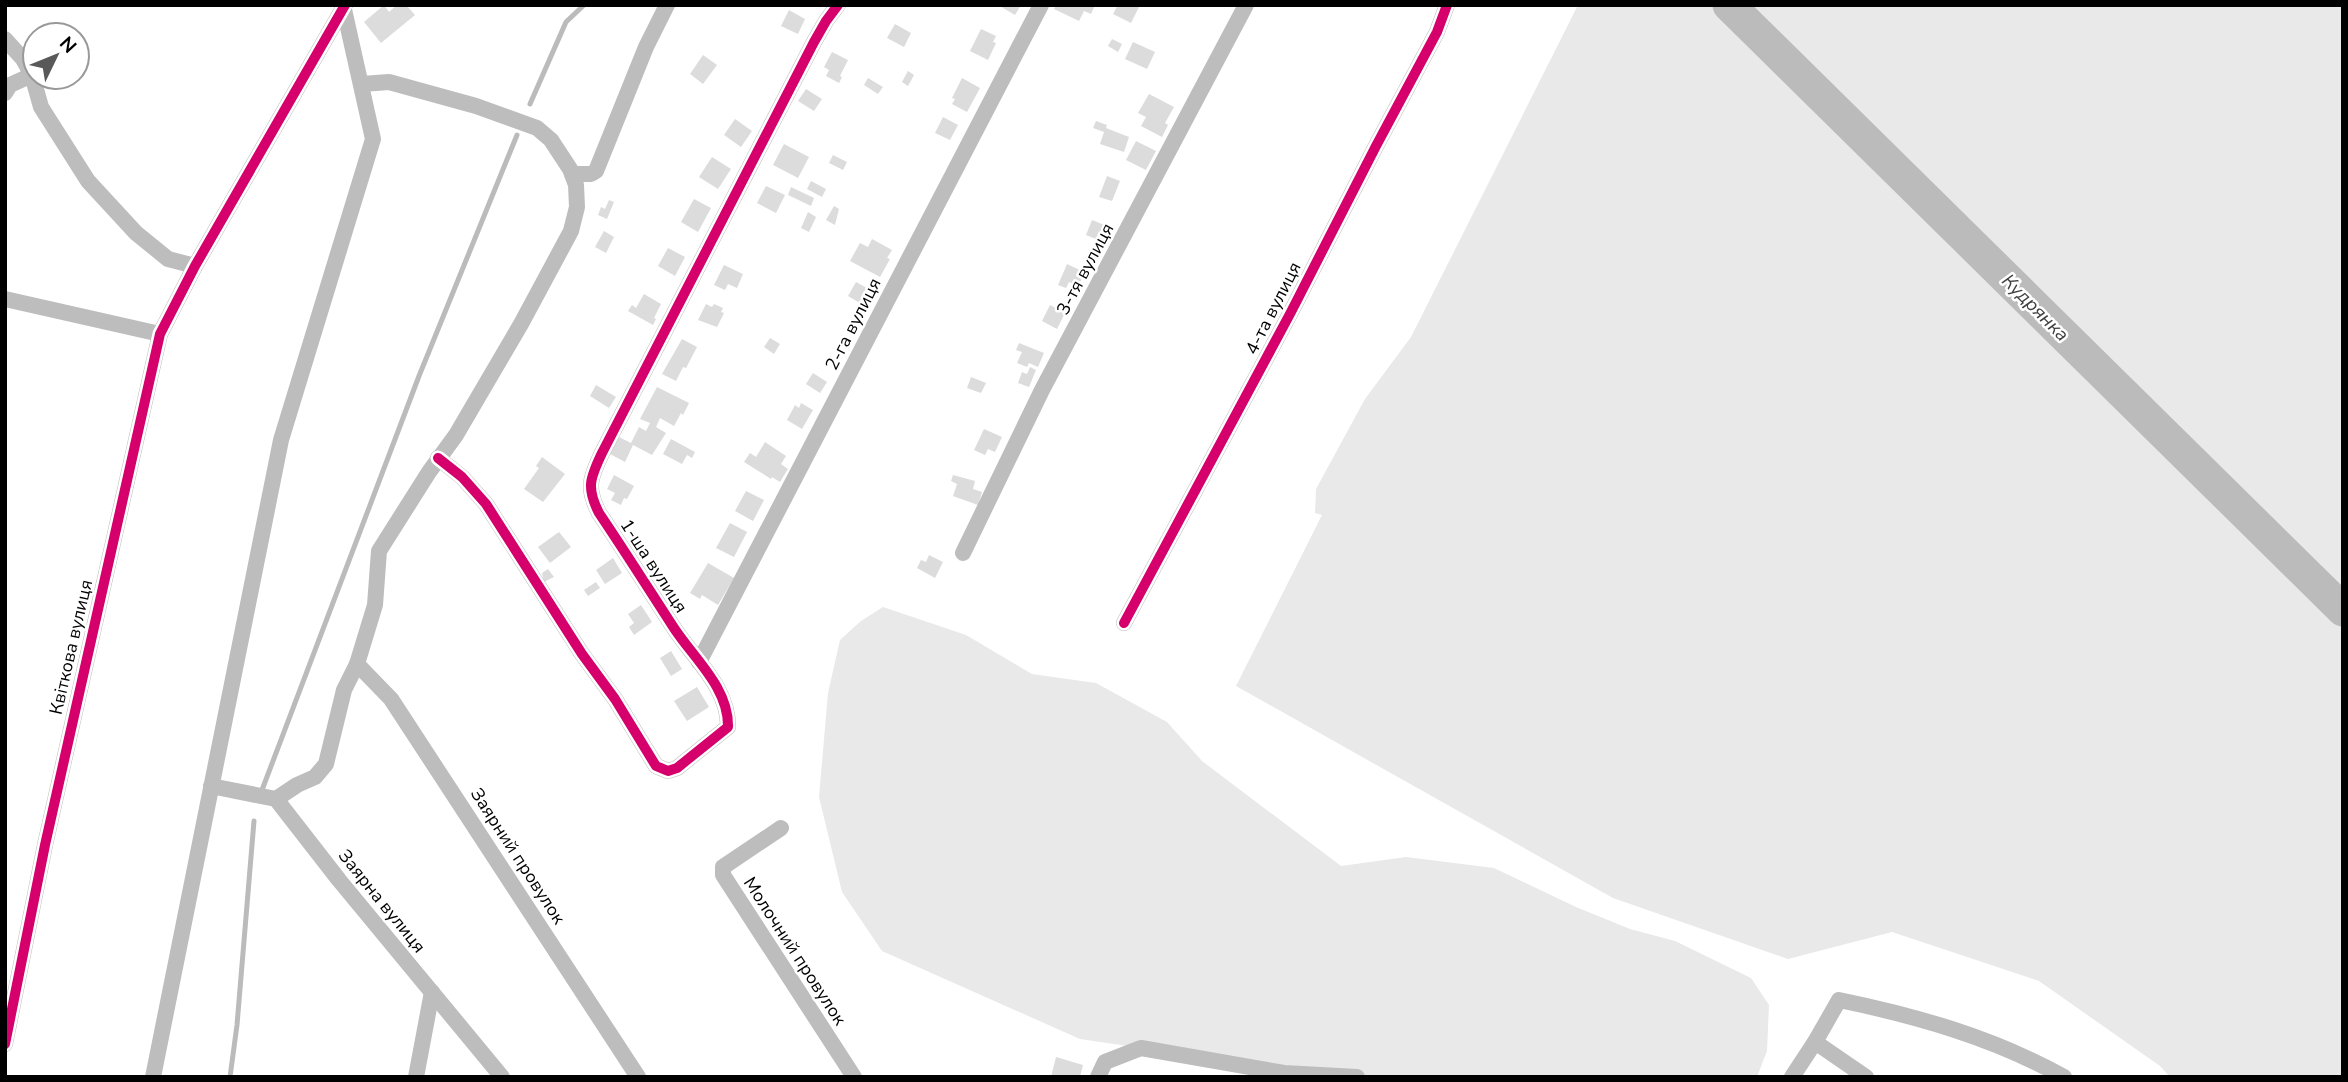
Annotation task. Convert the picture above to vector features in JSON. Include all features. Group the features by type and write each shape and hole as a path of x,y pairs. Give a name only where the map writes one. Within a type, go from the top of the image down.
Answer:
{"street":[{"path":"153,1077 281,440 373,139 344,5"},
{"name":"Квіткова вулиця","path":"5,1044 45,845 160,334 195,267 344,5"},
{"path":"572,174 591,174 596,171 646,47 667,5"},
{"name":"1-ша вулиця","path":"438,458 462,477 486,504 582,654 615,699 652,761 662,769 673,770 683,765 728,727 727,710 723,701 599,513 593,500 591,480 602,453 814,42 838,5"},
{"name":"2-га вулиця","path":"699,662 1041,5"},
{"name":"3-тя вулиця","path":"963,553 1042,390 1246,5"},
{"name":"4-та вулиця","path":"1124,623 1279,336 1437,32 1447,5"},
{"path":"5,39 21,58"},
{"path":"5,93 10,85 21,80"},
{"path":"211,786 276,799 297,785 316,777 326,764 344,690 357,664 375,605 379,551 462,425 571,231 577,198 572,174 551,140 542,132 477,106 389,82 362,84"},
{"path":"36,91 41,107 88,181 136,233 168,259 195,267"},
{"path":"5,299 160,334"},
{"name":"Заярний провулок","path":"357,664 391,699 638,1077"},
{"name":"Заярна вулиця","path":"276,799 339,880 502,1077"},
{"name":"Молочний провулок","path":"780,828 723,867 723,875 854,1077"},
{"path":"415,1077 432,992"},
{"path":"1792,1077 1839,1000 1934,1023 1971,1035 1996,1044 2060,1076"},
{"path":"1815,1042 1867,1077"},
{"path":"1098,1077 1105,1062 1141,1048 1283,1075 1357,1077"}],"shaded area":[{"path":"1578,5 2343,5 2343,1077 2170,1077 2160,1066 2039,981 1892,932 1788,959 1613,898 1236,686 1322,515 1315,513 1316,489 1365,399 1411,337"},
{"path":"883,607 966,635 1032,674 1096,683 1167,722 1202,761 1341,866 1406,857 1494,868 1630,929 1675,941 1751,978 1769,1005 1767,1051 1757,1077 1373,1077 1305,1072 1080,1039 882,951 842,892 819,797 828,693 840,640 861,621"}],"building":[{"path":"384,5 389,12 397,5 406,5 415,15 381,43 364,22"},
{"path":"998,5 1021,5 1015,15"},
{"path":"1056,5 1095,5 1091,14 1084,11 1079,21 1054,9"},
{"path":"1118,5 1140,5 1131,23 1113,14"},
{"path":"789,10 805,19 798,34 781,26"},
{"path":"895,24 911,33 904,47 887,38"},
{"path":"981,29 996,36 993,42 996,43 988,60 970,51"},
{"path":"1112,39 1122,44 1118,52 1108,46"},
{"path":"1133,42 1155,52 1147,69 1125,59"},
{"path":"832,52 848,60 839,83 826,76 829,70 824,67"},
{"path":"703,55 717,65 703,84 690,74"},
{"path":"908,71 914,75 908,86 902,82"},
{"path":"868,78 883,87 878,94 864,85"},
{"path":"962,78 980,88 967,112 952,104 955,99 952,98"},
{"path":"806,89 822,99 814,111 798,101"},
{"path":"1149,94 1174,107 1165,123 1168,125 1162,137 1141,126 1146,117 1138,113"},
{"path":"943,117 958,125 950,140 935,133"},
{"path":"735,119 752,131 741,147 724,135"},
{"path":"1096,121 1129,137 1124,152 1100,144 1104,132 1093,128"},
{"path":"1136,141 1156,151 1146,170 1126,160"},
{"path":"784,144 809,157 798,178 773,165"},
{"path":"833,155 847,162 843,170 829,163"},
{"path":"712,157 731,169 718,189 699,177"},
{"path":"1107,176 1120,181 1112,201 1099,197"},
{"path":"811,181 826,189 822,197 807,189"},
{"path":"766,186 785,195 776,213 757,203"},
{"path":"791,187 814,198 811,206 788,195"},
{"path":"694,199 711,208 698,232 681,222"},
{"path":"609,200 614,202 607,219 598,215 601,207 605,209"},
{"path":"834,206 839,209 835,225 826,220"},
{"path":"808,212 816,217 809,232 801,228"},
{"path":"1092,220 1107,226 1101,241 1086,235"},
{"path":"604,231 614,237 606,253 595,247"},
{"path":"872,239 892,250 880,277 850,261 860,243 868,247"},
{"path":"668,248 685,257 675,276 658,266"},
{"path":"1067,264 1084,272 1079,286 1069,282 1066,288 1058,285"},
{"path":"724,265 743,274 737,288 728,284 725,290 714,285"},
{"path":"856,282 874,292 865,306 848,296"},
{"path":"644,294 661,304 653,325 628,311 632,305 636,308"},
{"path":"706,304 723,308 721,312 724,313 717,327 698,320"},
{"path":"1050,305 1065,313 1057,329 1042,321"},
{"path":"770,338 780,344 774,354 764,347"},
{"path":"682,339 697,347 676,381 662,374"},
{"path":"1019,343 1044,353 1038,367 1029,363 1027,367 1017,363 1022,352 1016,350"},
{"path":"1030,367 1036,370 1029,387 1018,383 1022,372 1027,374"},
{"path":"813,373 827,382 820,393 806,384"},
{"path":"971,377 986,383 981,393 967,388"},
{"path":"596,385 616,397 609,408 590,396"},
{"path":"657,387 689,403 683,415 681,413 674,426 660,418 656,427 666,433 652,455 633,445 625,462 610,454 619,437 631,443 639,427 646,431 650,423 640,419"},
{"path":"801,403 813,410 802,429 787,420 795,405 799,408"},
{"path":"984,429 1002,437 995,452 988,449 985,455 974,450"},
{"path":"671,439 695,452 692,458 687,455 682,464 663,454"},
{"path":"765,442 786,456 781,464 788,469 780,482 744,462 750,453 756,457"},
{"path":"542,457 565,474 543,502 524,489 539,468 536,466"},
{"path":"614,475 634,486 621,505 611,500 615,493 607,489"},
{"path":"953,475 975,481 973,489 982,492 978,505 953,496 957,484 951,481"},
{"path":"746,491 764,500 753,521 735,511"},
{"path":"730,523 747,532 734,557 716,548"},
{"path":"559,532 571,547 550,563 538,547"},
{"path":"929,555 943,562 935,578 917,568 921,560 926,562"},
{"path":"613,558 622,573 605,584 596,570"},
{"path":"708,563 734,578 718,605 702,595 700,599 690,593"},
{"path":"548,569 554,577 544,582 542,573"},
{"path":"596,582 600,588 588,596 584,590"},
{"path":"641,605 652,622 634,635 629,627 634,623 628,614"},
{"path":"671,651 682,669 671,676 660,658"},
{"path":"697,687 709,707 687,721 674,701"},
{"path":"1056,1057 1083,1065 1080,1077 1051,1077"}],"waterway":[{"path":"530,104 566,22 584,5"},
{"name":"Кудрянка","path":"1729,5 2343,610"},
{"path":"262,790 419,376 517,135"},
{"path":"230,1077 237,1025 254,821"}],"cycle path":[{"path":"5,1044 45,845 160,334 195,266 345,5"},
{"path":"438,458 462,477 486,504 656,766 668,771 677,768 728,727 727,712 716,686 680,637 599,513 592,497 591,483 602,453 814,42 838,5"},
{"path":"1124,623 1291,312 1437,32 1447,5"}]}
